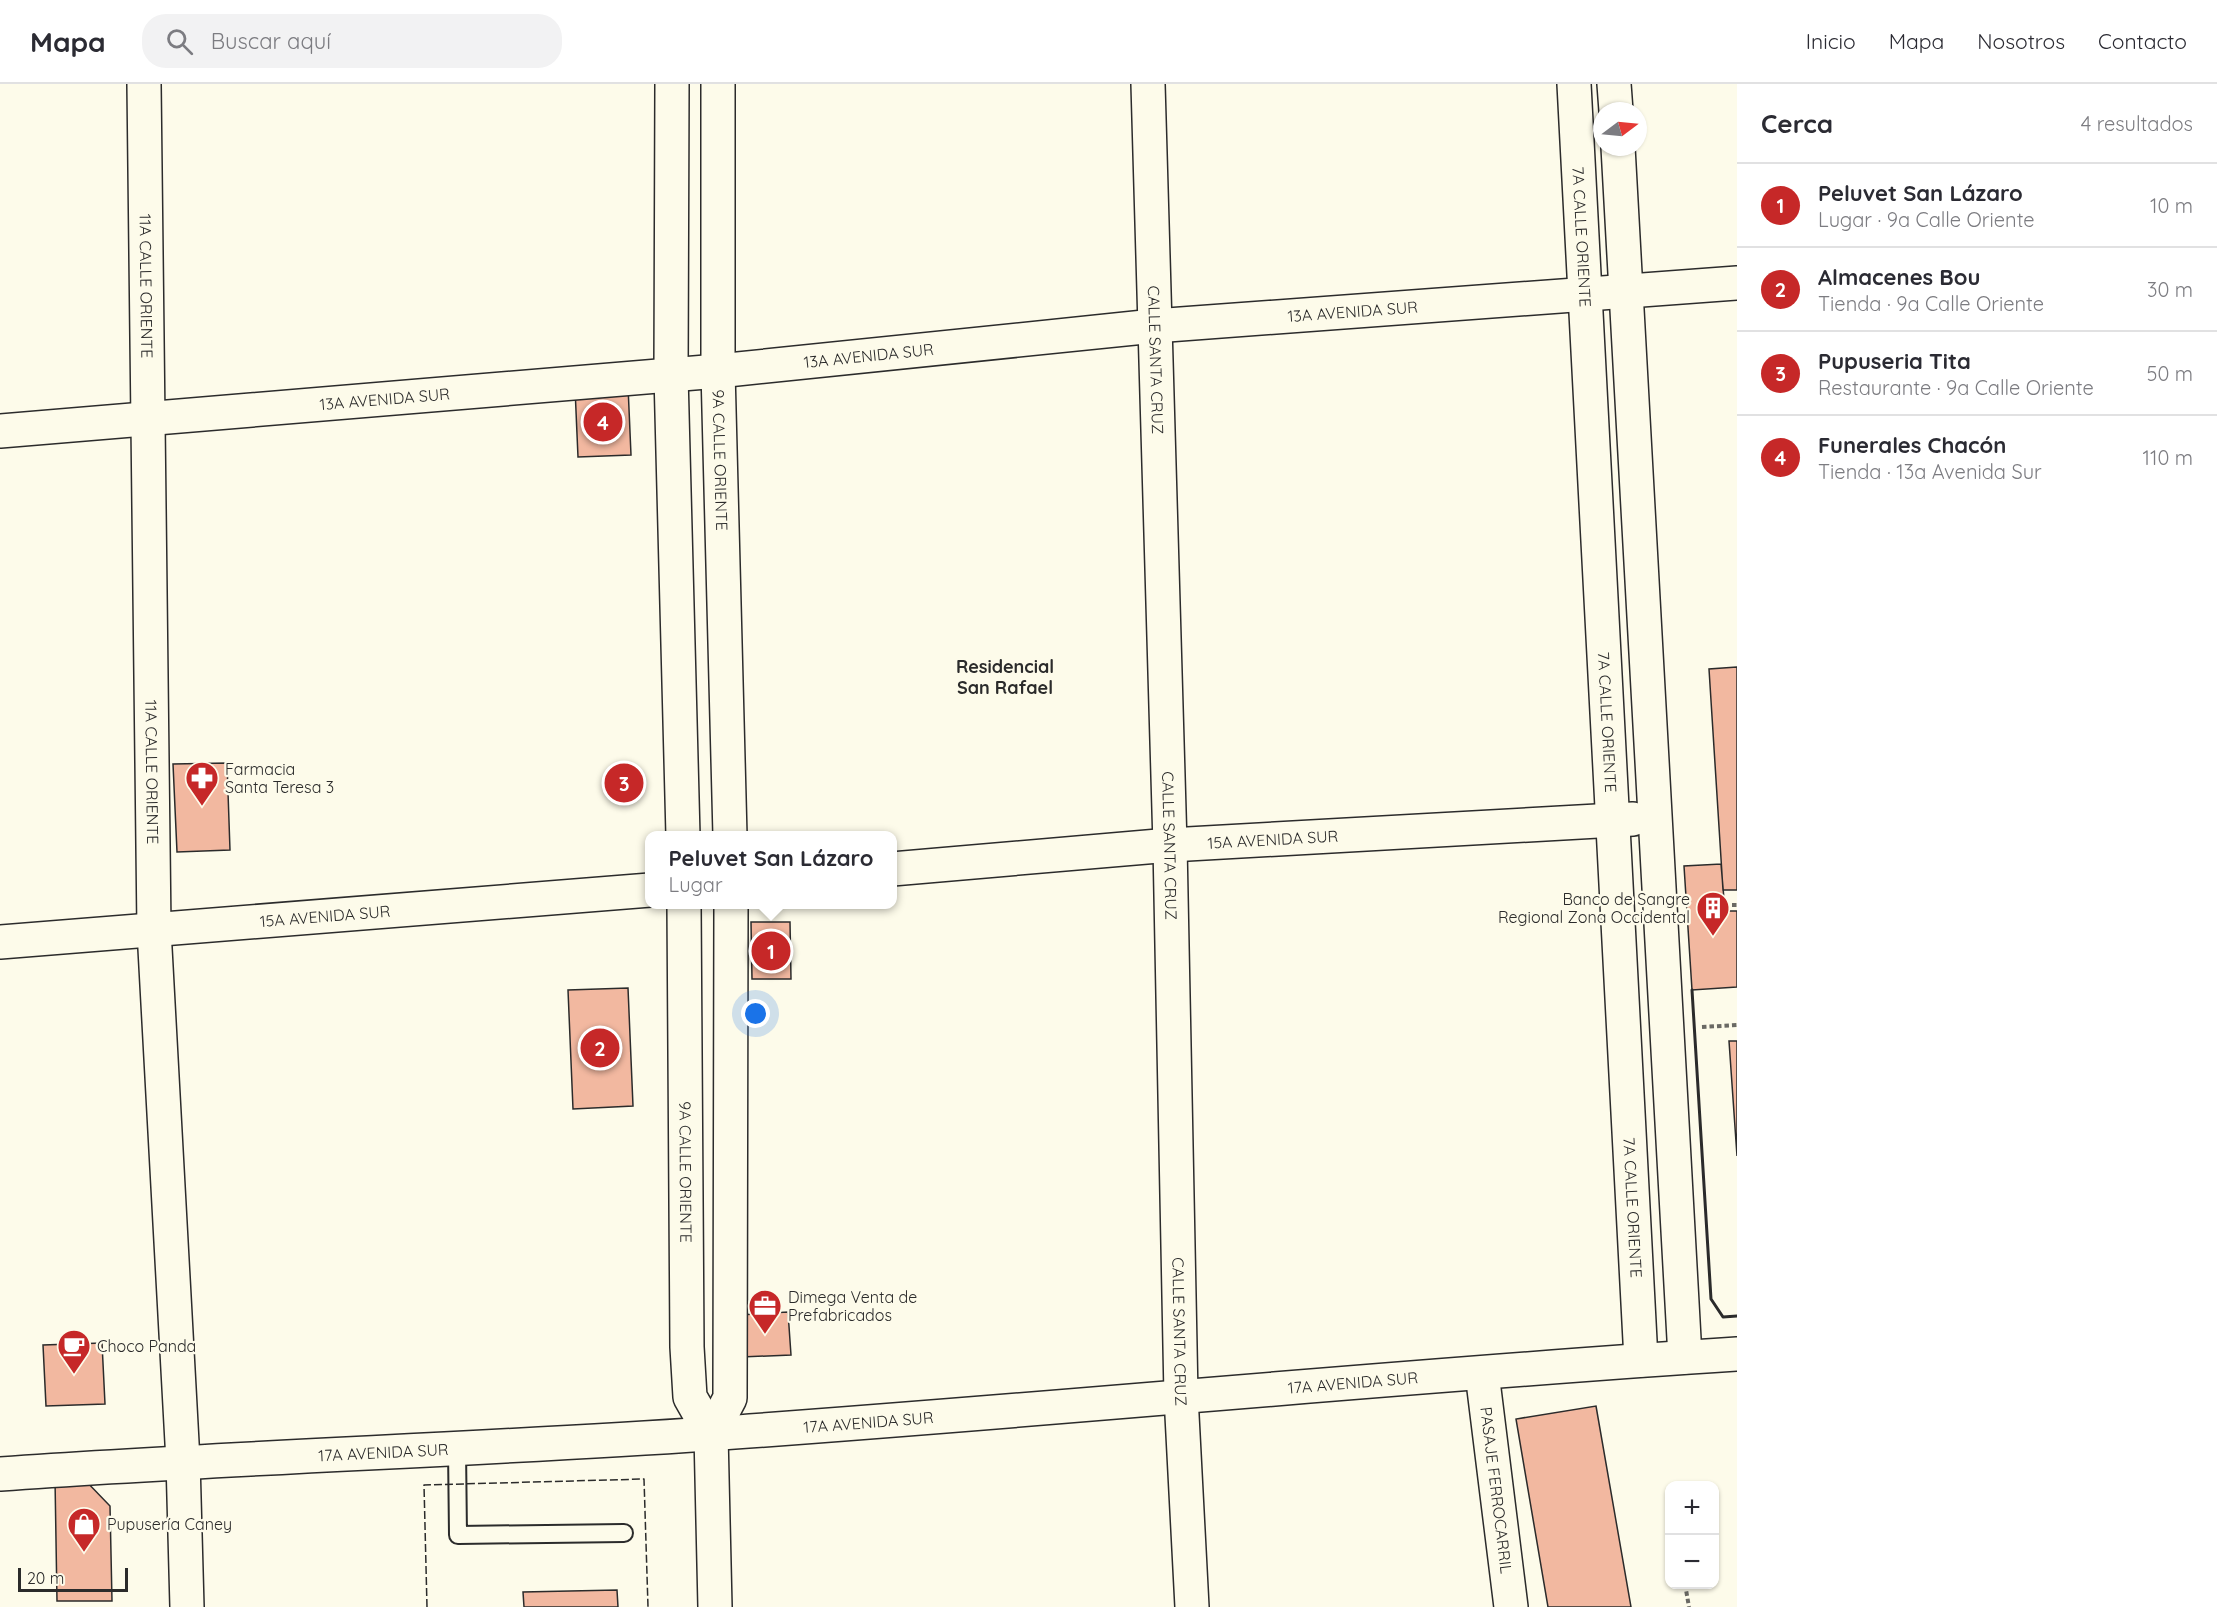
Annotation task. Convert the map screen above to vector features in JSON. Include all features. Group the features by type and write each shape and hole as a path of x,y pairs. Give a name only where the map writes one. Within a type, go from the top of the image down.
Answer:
{"street":[{"name":"11A CALLE ORIENTE","path":"144,84 154,930 183,1461 188,1607"},
{"path":"672,84 672,375 683,831"},
{"name":"9A CALLE ORIENTE","path":"718,84 718,371 730,831"},
{"name":"CALLE SANTA CRUZ","path":"1148,84 1170,845 1181,1396 1192,1607"},
{"name":"7A CALLE ORIENTE","path":"1574,84 1641,1360"},
{"path":"1614,84 1615,102"},
{"path":"1618,156 1685,1357"},
{"name":"13A AVENIDA SUR","path":"0,430 718,371 1154,326 1737,283"},
{"name":"15A AVENIDA SUR","path":"897,869 1170,845 1655,818"},
{"name":"15A AVENIDA SUR","path":"0,942 645,890"},
{"name":"9A CALLE ORIENTE","path":"684,909 687,1347 690,1397 711,1434 715,1607"},
{"name":"9A CALLE ORIENTE","path":"711,1434 730,1398 731,909"},
{"name":"17A AVENIDA SUR","path":"0,1474 183,1461 457,1449 711,1434 1737,1354"},
{"name":"PASAJE FERROCARRIL","path":"1482,1373 1511,1607"}],"lane":[{"path":"457,1449 458,1535 624,1533"}],"path":[{"path":"1694,1028 1737,1025"},
{"path":"1686,1589 1689,1607"}],"building":[{"path":"628,386 631,455 578,457 575,388"},
{"path":"1737,667 1737,890 1723,890 1709,669"},
{"name":"Farmacia Santa Teresa 3","path":"227,763 230,850 177,852 173,764"},
{"name":"Banco de Sangre Regional Zona Occidental","path":"1721,864 1725,911 1737,911 1737,987 1692,990 1684,866"},
{"path":"751,922 790,922 791,979 752,979"},
{"path":"628,988 633,1106 573,1109 568,990"},
{"path":"1729,1041 1737,1041 1737,1156"},
{"name":"Dimega Venta de Prefabricados","path":"788,1312 791,1355 741,1357 739,1315"},
{"name":"Choco Panda","path":"102,1343 105,1404 46,1406 43,1345"},
{"path":"1596,1406 1631,1607 1548,1607 1516,1419"},
{"name":"Pupusería Caney","path":"83,1478 110,1506 112,1601 57,1601 55,1479"},
{"path":"617,1590 618,1607 524,1607 523,1592"}],"fence":[{"path":"427,1607 424,1485 644,1479 648,1607"}],"wall":[{"path":"1692,990 1711,1299 1723,1317 1737,1316"}],"place":[{"name":"Funerales Chacón","path":"603,422"},
{"name":"Pupuseria Tita","path":"624,783"},
{"name":"Farmacia Santa Teresa 3","path":"202,807"},
{"name":"Banco de Sangre Regional Zona Occidental","path":"1713,937"},
{"name":"Peluvet San Lázaro","path":"771,951"},
{"name":"Almacenes Bou","path":"600,1048"},
{"name":"Dimega Venta de Prefabricados","path":"765,1335"},
{"name":"Choco Panda","path":"74,1375"},
{"name":"Pupusería Caney","path":"84,1553"}],"district":[{"name":"Residencial San Rafael","path":"1005,676"}]}
